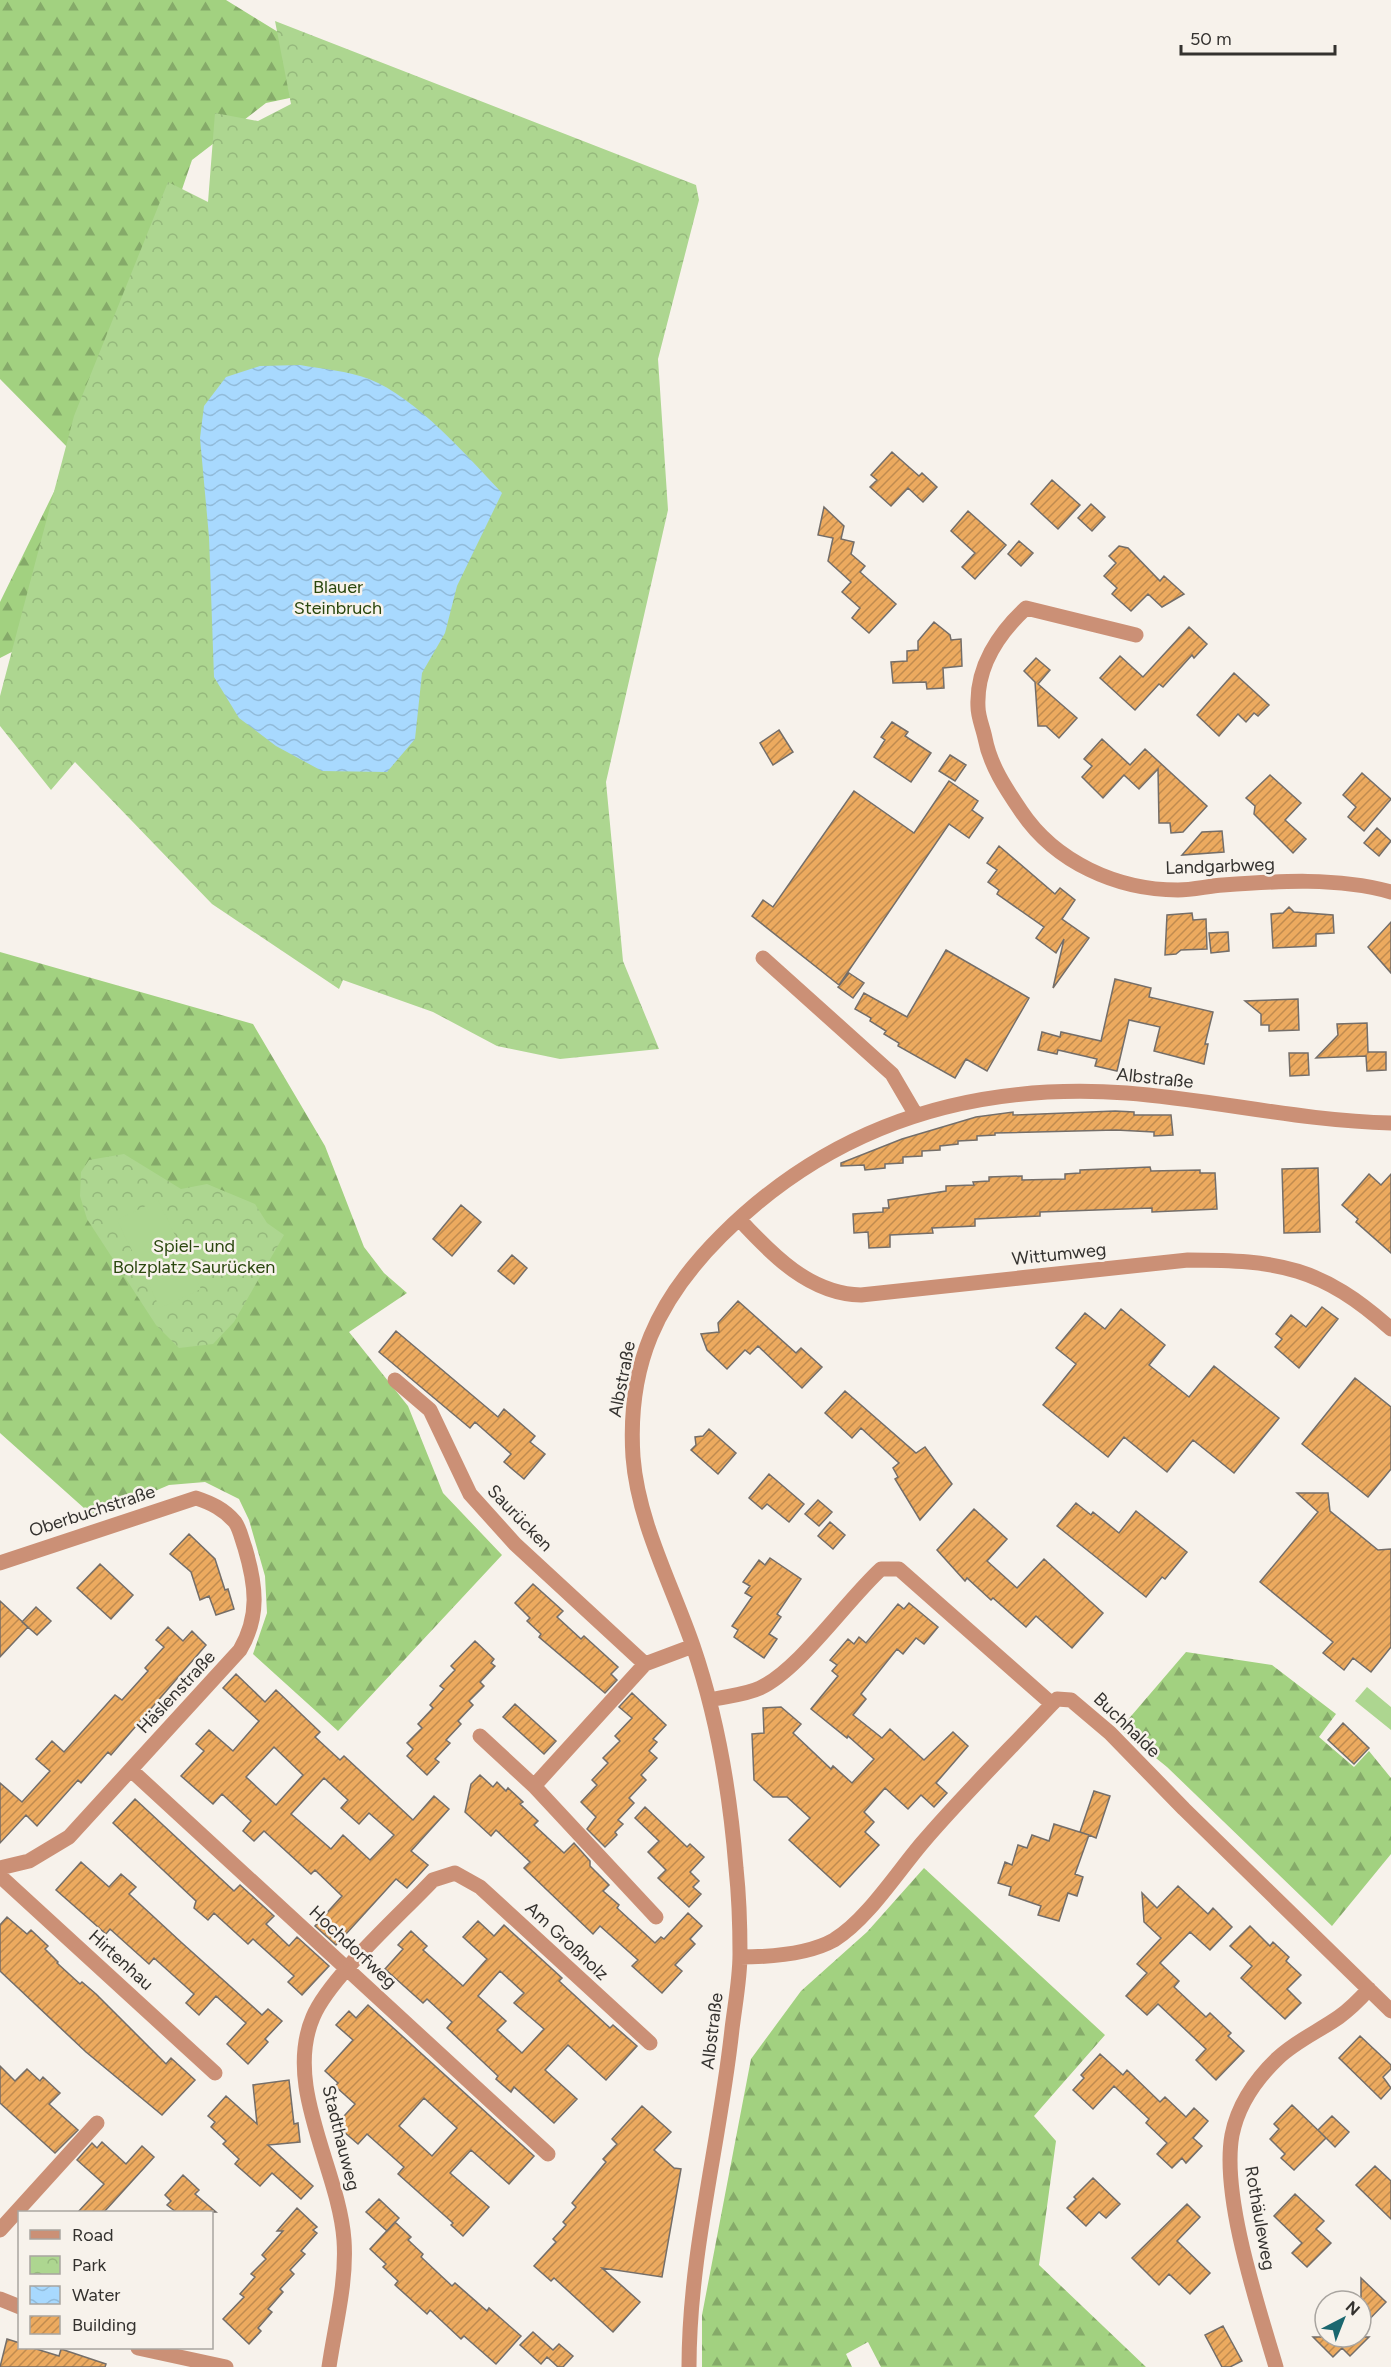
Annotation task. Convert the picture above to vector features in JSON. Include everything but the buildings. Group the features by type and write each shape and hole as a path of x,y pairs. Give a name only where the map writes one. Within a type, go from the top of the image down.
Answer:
{"street":[{"name":"Landgarbweg","path":"1136,635 1026,608 1006,627 991,650 978,706 987,748 1006,789 1029,824 1065,857 1111,879 1137,886 1178,890 1223,885 1339,882 1391,892"},
{"path":"763,957 892,1074 916,1115"},
{"name":"Albstraße","path":"689,2367 689,2312 730,2054 740,1957 737,1873 721,1741 693,1646 641,1501 633,1457 633,1429 641,1365 657,1317 685,1275 738,1219 769,1191 830,1151 916,1115 988,1099 1063,1093 1126,1093 1299,1118 1391,1123"},
{"name":"Wittumweg","path":"738,1219 797,1274 824,1289 843,1294 861,1295 1188,1260 1240,1260 1296,1268 1340,1289 1391,1329"},
{"name":"Saurücken","path":"395,1380 430,1410 470,1494 515,1544 645,1664"},
{"name":"Oberbuchstraße","path":"0,1563 196,1498"},
{"name":"Häslenstraße","path":"0,1868 29,1861 69,1837 240,1650 249,1635 256,1608 253,1575 237,1524 225,1512 196,1498"},
{"path":"710,1700 758,1689 786,1672 858,1590 881,1569 899,1569 1052,1704 925,1839 851,1926 834,1940 814,1947 770,1956 740,1957"},
{"path":"534,1786 645,1664 693,1646"},
{"name":"Buchhalde","path":"1052,1704 1057,1700 1071,1700 1110,1733 1184,1809 1391,2011"},
{"path":"480,1736 534,1786 656,1917"},
{"name":"Hochdorfweg","path":"131,1770 548,2154"},
{"name":"Stadthauweg","path":"329,2367 343,2277 344,2240 329,2169 310,2108 304,2067 304,2043 313,2016 348,1969 433,1880 455,1873"},
{"name":"Am Großholz","path":"455,1873 480,1887 650,2043"},
{"name":"Hirtenhau","path":"0,1876 215,2073"},
{"name":"Rothäuleweg","path":"1276,2367 1255,2296 1233,2192 1230,2157 1233,2133 1243,2104 1265,2071 1287,2050 1340,2016 1369,1989"},
{"path":"0,2230 97,2123"},
{"path":"1,2303 18,2307"},
{"path":"143,2349 226,2367"}],"green space":[{"path":"0,0 226,0 361,83 266,103 192,160 142,307 49,633 0,658 0,602 73,453 0,379"},
{"name":"Blauer Steinbruch","path":"275,21 696,185 699,200 658,359 668,510 606,782 623,961 659,1049 560,1059 497,1046 433,1012 343,980 339,989 212,904 75,762 51,790 0,726 0,696 74,416 168,182 208,202 215,113 258,121 291,104"},
{"path":"0,952 253,1024 325,1146 364,1247 384,1273 407,1293 349,1332 408,1406 443,1493 502,1555 338,1731 253,1654 267,1613 265,1576 249,1520 239,1499 205,1482 169,1485 94,1517 0,1433"},
{"name":"Spiel- und Bolzplatz Saurücken","path":"124,1154 181,1189 207,1184 255,1204 267,1223 284,1235 234,1322 213,1344 179,1348 156,1325 87,1219 80,1196 81,1172 89,1160"},
{"path":"158,1200 201,1289 160,1308 117,1220"},
{"path":"1186,1652 1272,1665 1336,1714 1319,1737 1354,1767 1369,1751 1391,1778 1391,1854 1332,1926 1167,1767 1120,1729"},
{"path":"1367,1687 1391,1707 1391,1730 1355,1701"},
{"path":"924,1868 1105,2035 1034,2116 1056,2141 1039,2265 1146,2367 881,2367 868,2342 846,2354 852,2367 702,2367 702,2315 751,2059 801,1991 867,1932"}],"water":[{"path":"300,365 352,374 387,388 440,429 502,493 457,586 445,633 422,673 415,739 387,772 322,771 276,746 239,718 214,677 209,537 200,438 204,406 226,377 260,366"}]}
